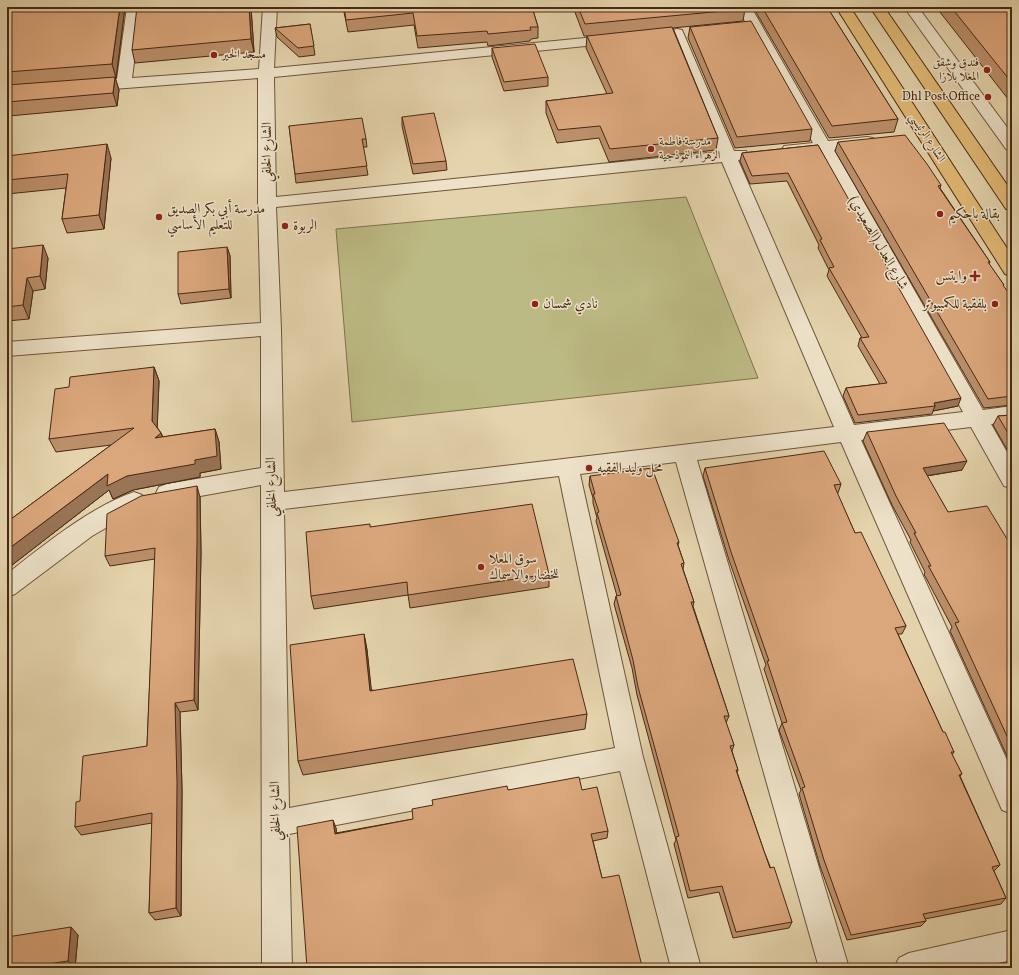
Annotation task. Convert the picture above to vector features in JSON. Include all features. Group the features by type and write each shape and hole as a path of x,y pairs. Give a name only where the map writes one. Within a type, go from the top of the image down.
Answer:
{"main road":[{"name":"الشارع الرئيسي","path":"843,7 993,194"},
{"name":"الشارع الرئيسي","path":"877,7 993,194 1012,270"}],"street":[{"path":"124,83 134,7"},
{"name":"الشارع الخلفي","path":"270,7 266,73 267,203 271,329 277,823 277,968"},
{"name":"شارع العدل (الصعيدي)","path":"744,7 746,27 823,146 1012,480"},
{"path":"911,7 1012,145"},
{"path":"677,33 727,156 848,434 1012,801"},
{"path":"69,87 266,73 630,38"},
{"path":"267,203 885,140"},
{"path":"7,349 271,329"},
{"path":"272,502 1012,414"},
{"path":"684,453 834,968"},
{"path":"568,467 630,757 686,968"},
{"path":"7,587 56,548 110,512 141,497 272,475"},
{"path":"277,823 630,757"},
{"path":"909,968 1012,945"}],"shaded area":[{"name":"نادي شمسان","path":"686,197 758,378 352,422 336,229"}],"building":[{"path":"7,7 120,7 112,64 7,72"},
{"path":"137,7 249,7 251,39 132,50"},
{"path":"344,7 532,7 538,27 530,27 531,30 488,34 487,31 417,36 413,13 346,20"},
{"path":"578,7 744,7 745,9 585,24"},
{"path":"762,7 827,7 898,119 832,126"},
{"path":"951,7 1012,7 1012,83"},
{"path":"751,21 812,129 737,137 690,27"},
{"path":"310,24 314,46 298,48 275,28"},
{"path":"672,27 718,138 610,149 600,126 558,130 546,101 613,93 587,36"},
{"path":"535,44 548,77 504,82 492,48"},
{"path":"115,77 113,93 7,102 7,85"},
{"path":"434,113 446,161 413,164 402,117"},
{"path":"362,118 366,139 362,139 367,166 295,174 289,126"},
{"path":"905,135 941,185 938,186 990,262 988,262 1012,298 1012,396 988,399 838,142"},
{"path":"107,144 99,215 62,219 68,174 7,180 7,156"},
{"path":"818,145 961,398 934,403 935,406 858,415 846,388 887,383 860,338 869,337 829,268 834,267 820,240 822,239 788,173 752,176 742,153"},
{"path":"43,245 40,276 27,278 23,305 7,307 7,249"},
{"path":"227,247 229,289 178,294 178,252"},
{"path":"154,367 152,421 161,433 155,438 215,429 217,456 195,460 195,464 127,476 107,486 108,474 7,550 7,522 134,428 49,439 55,389 69,387 70,377"},
{"path":"1012,415 1012,440 998,416"},
{"path":"944,423 967,461 923,468 948,512 987,506 1012,547 1012,747 955,623 959,622 928,566 931,566 914,533 916,533 896,496 867,432"},
{"path":"824,451 841,484 834,485 855,533 861,532 906,626 895,628 943,732 945,732 954,752 951,752 962,774 959,775 1000,865 992,867 1006,898 923,914 926,921 851,935 824,860 802,788 805,787 782,723 787,722 767,661 769,661 731,552 705,468"},
{"path":"652,468 679,542 677,543 684,563 681,564 694,602 691,602 729,716 724,716 734,745 730,746 738,770 736,770 770,868 774,867 792,922 736,932 722,886 690,891 676,837 679,836 638,687 633,660 616,596 621,595 597,513 599,512 593,494 595,494 590,476"},
{"path":"197,486 194,700 175,703 177,782 176,908 149,913 152,813 75,827 76,802 80,801 83,756 147,746 155,548 105,556 107,514 141,496"},
{"path":"532,504 549,574 408,595 407,582 311,596 306,532 370,524 370,527"},
{"path":"364,634 370,691 573,659 587,714 298,761 290,645"},
{"path":"579,777 582,790 597,787 608,831 591,834 602,878 619,875 642,966 631,968 307,968 297,827 333,820 335,834 413,819 412,809 433,805 432,800 507,786 508,790"},
{"path":"71,927 68,961 21,968 7,968 7,937"}],"place":[{"name":"مسجد الخير","path":"214,55"},
{"name":"فندق وشقق المعلا بلازا","path":"987,70"},
{"name":"Dhl Post Office","path":"988,97"},
{"name":"مدرسة فاطمة الزهراء النموذجية","path":"651,149"},
{"name":"بقالة باحكيم","path":"940,214"},
{"name":"مدرسة أبي بكر الصديق للتعليم الأساسي","path":"159,217"},
{"name":"الربوة","path":"285,226"},
{"name":"وايتس","path":"975,276"},
{"name":"نادي شمسان","path":"535,304"},
{"name":"بلفقية للكمبيوتر","path":"995,304"},
{"name":"محل وليد الفقيه","path":"589,468"},
{"name":"سوق المعلا للخضار والاسماك","path":"481,567"}]}
